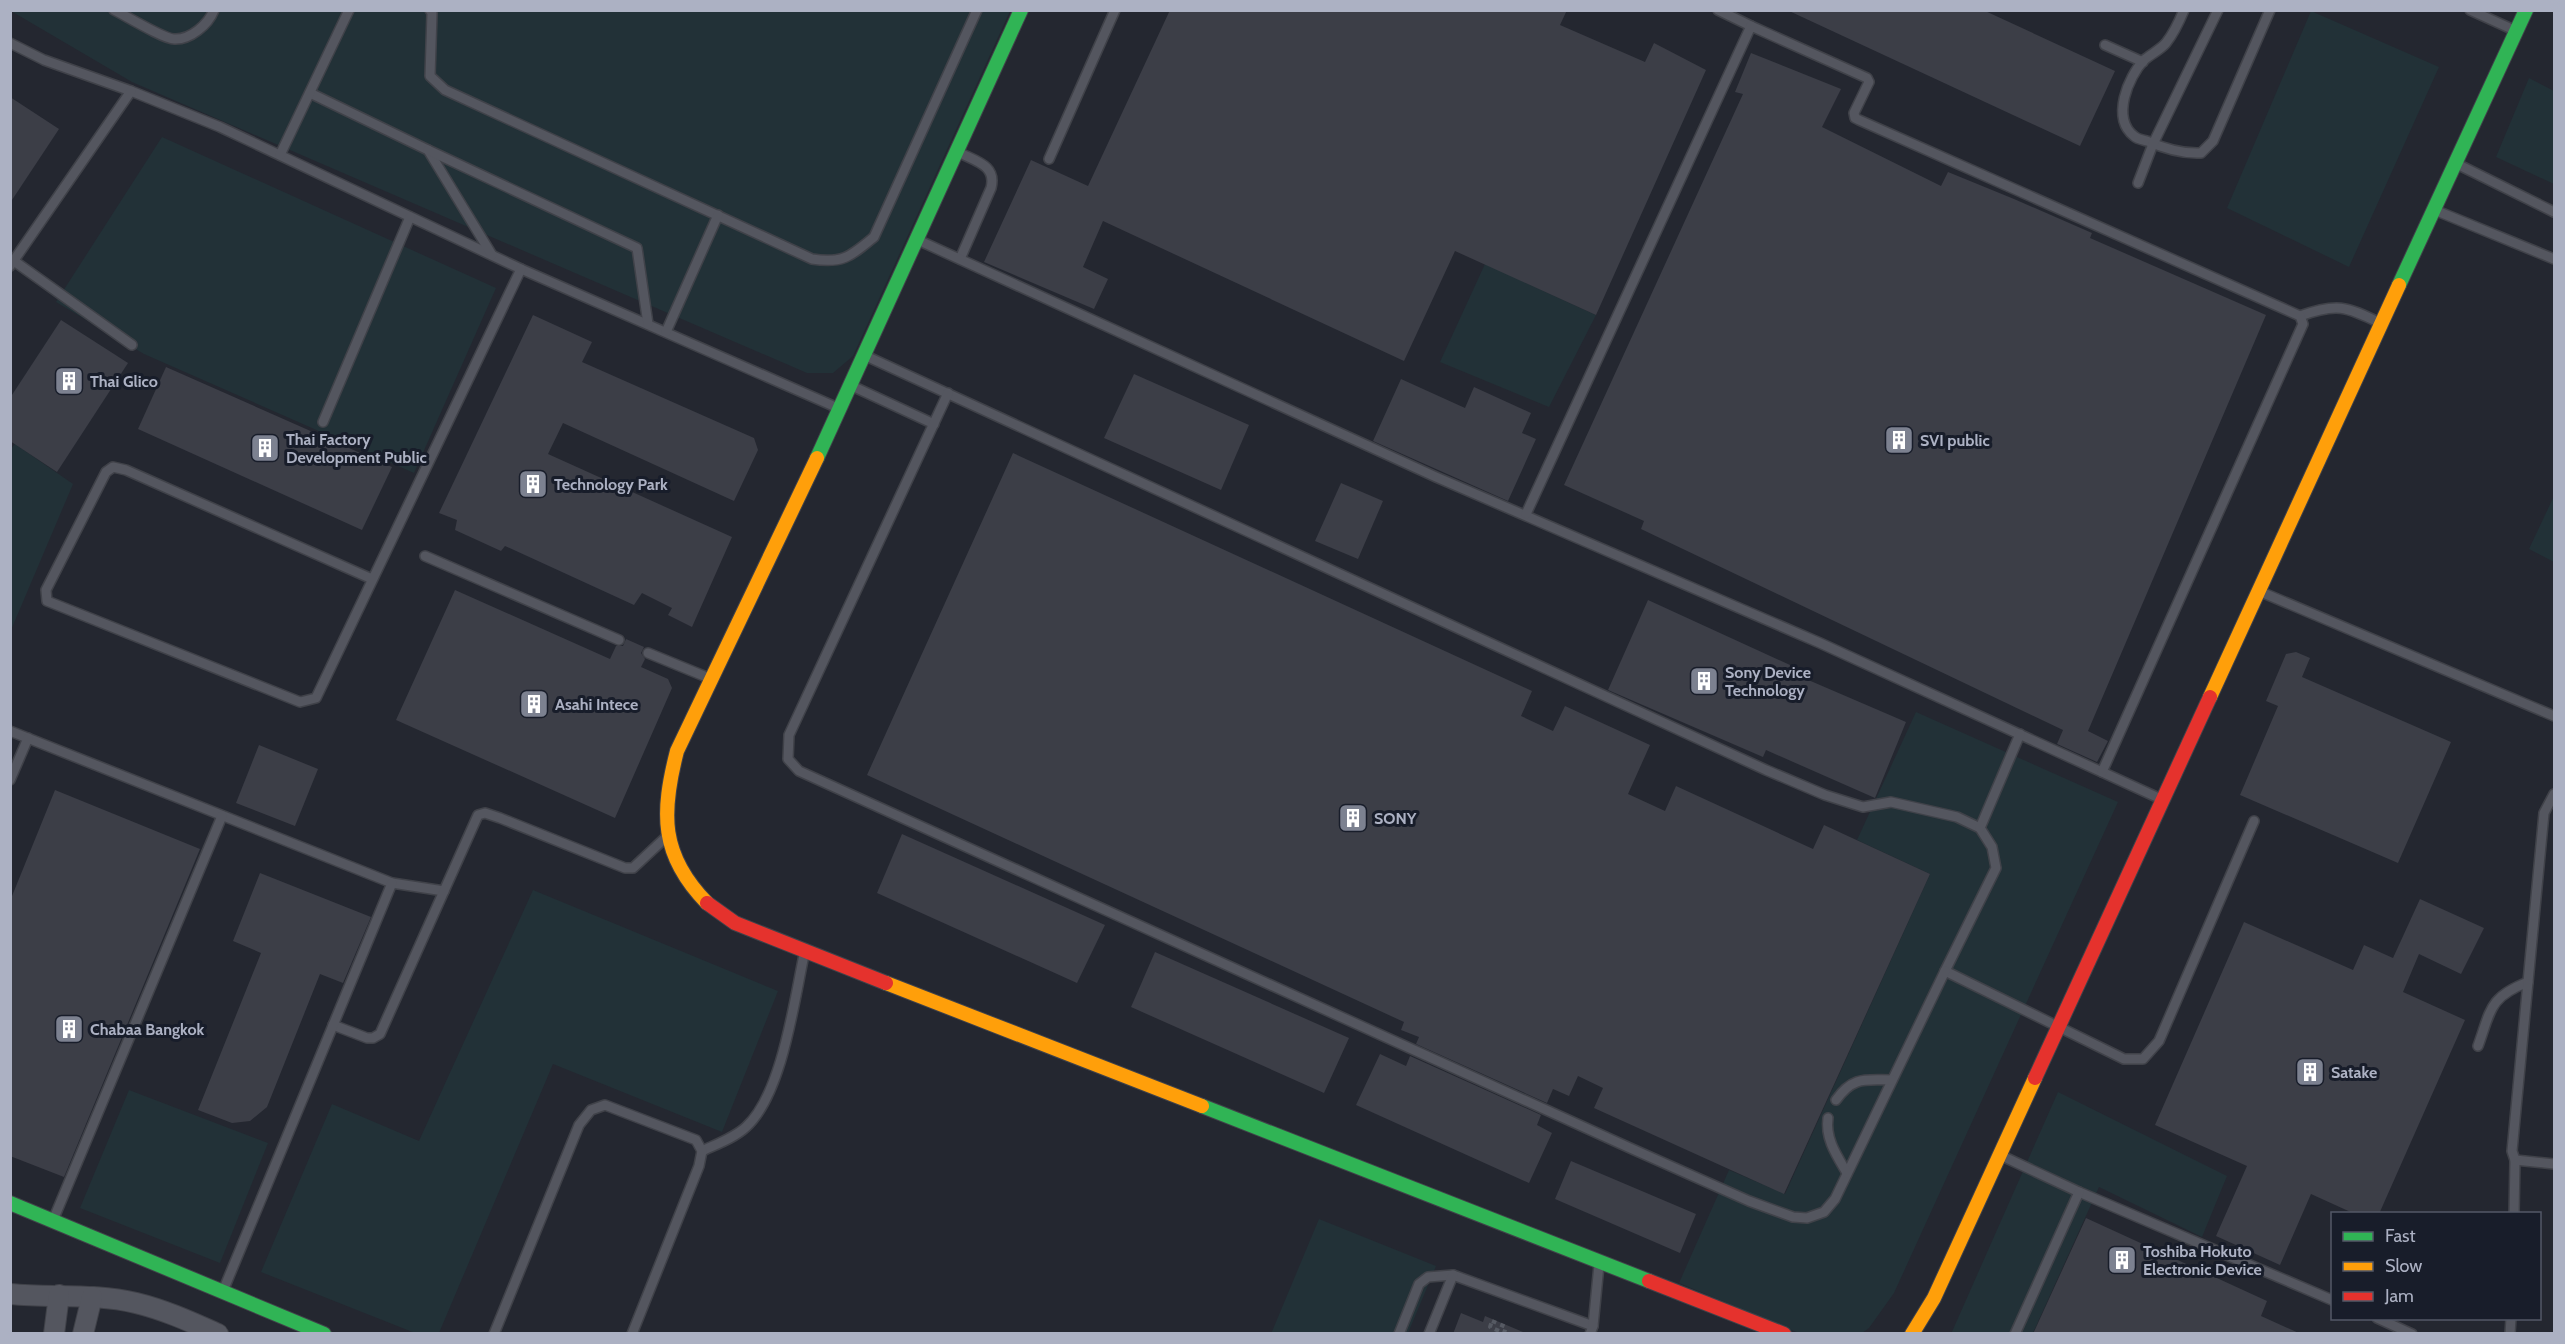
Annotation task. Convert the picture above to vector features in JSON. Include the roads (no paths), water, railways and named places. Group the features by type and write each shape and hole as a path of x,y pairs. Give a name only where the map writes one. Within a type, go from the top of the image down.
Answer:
{"street":[{"path":"1020,10 840,409 677,751 668,785 665,813 667,836 674,860 687,882 705,902 726,918 805,951 1784,1334"},
{"path":"1912,1334 1934,1298 2259,591 2377,322 2434,210 2514,30 2526,10"},
{"path":"10,1203 324,1334"},
{"path":"10,1294 92,1297 134,1303 166,1311 218,1334"},
{"path":"54,1334 59,1296"},
{"path":"83,1334 92,1297"}],"lane":[{"path":"114,10 172,39 191,36 210,19 214,10"},
{"path":"280,155 349,10"},
{"path":"430,10 430,75 446,90 813,259 831,262 850,257 874,237 977,10"},
{"path":"1048,159 1115,10"},
{"path":"1718,10 1867,78 1869,82 1854,113 1858,120 2300,316 2326,307 2343,307 2377,322"},
{"path":"2184,10 2175,30 2165,44 2143,62 2133,76 2124,99 2123,114 2134,136 2153,144 2189,153 2201,153 2208,148 2270,10"},
{"path":"2139,183 2153,144 2218,10"},
{"path":"2470,10 2514,30"},
{"path":"1526,514 1751,26"},
{"path":"10,43 44,60 131,91 220,127 521,269 840,409"},
{"path":"2105,45 2143,62"},
{"path":"131,91 12,263 132,345"},
{"path":"310,93 637,248 648,324"},
{"path":"428,150 492,255"},
{"path":"957,151 987,167 993,178 991,188 960,259"},
{"path":"2456,163 2554,212"},
{"path":"2434,210 2554,259"},
{"path":"666,332 718,215"},
{"path":"323,422 410,217"},
{"path":"917,240 1436,477 1820,643 2163,800"},
{"path":"372,579 126,470 113,468 106,472 46,590 45,597 47,601 300,702 308,702 316,698 521,269"},
{"path":"2102,772 2303,324 2300,316"},
{"path":"864,355 948,393 1766,770 1825,795 1863,807 1891,802 1957,817 1980,828 1992,847 1996,868 1835,1199 1824,1212 1807,1218 1793,1217 1749,1201 799,771 788,759 789,735 948,393"},
{"path":"850,385 934,424"},
{"path":"425,556 619,640"},
{"path":"2259,591 2554,716"},
{"path":"648,652 712,679"},
{"path":"10,731 392,883 444,891"},
{"path":"1980,828 2020,734"},
{"path":"10,780 28,738"},
{"path":"2514,1212 2515,1160 2512,1150 2544,813 2554,794"},
{"path":"333,1025 368,1038 374,1038 380,1034 471,827 478,816 485,813 625,868 633,868 667,836"},
{"path":"53,1221 222,816"},
{"path":"1945,971 2124,1059 2143,1059 2159,1041 2254,821"},
{"path":"222,1292 392,883"},
{"path":"702,1151 745,1128 759,1113 779,1066 805,951"},
{"path":"2478,1046 2493,1003 2503,993 2528,982"},
{"path":"1836,1100 1846,1087 1859,1080 1892,1080"},
{"path":"494,1333 579,1125 591,1110 605,1104 696,1140 702,1151 699,1166 633,1334"},
{"path":"1828,1119 1827,1128 1832,1146 1847,1173"},
{"path":"2000,1155 2079,1192 2331,1300"},
{"path":"2515,1160 2554,1164"},
{"path":"2016,1334 2079,1192"},
{"path":"1398,1334 1419,1284 1428,1277 1453,1275 1592,1330 1599,1262"},
{"path":"1430,1334 1453,1275"},
{"path":"2381,1320 2412,1334"}],"place":[{"name":"Thai Glico","path":"69,381"},
{"name":"SVI public","path":"1899,440"},
{"name":"Thai Factory Development Public","path":"265,448"},
{"name":"Technology Park","path":"533,484"},
{"name":"Sony Device Technology","path":"1704,681"},
{"name":"Asahi Intece","path":"534,704"},
{"name":"SONY","path":"1353,818"},
{"name":"Chabaa Bangkok","path":"69,1029"},
{"name":"Satake","path":"2310,1072"},
{"name":"Toshiba Hokuto Electronic Device","path":"2122,1260"}]}
